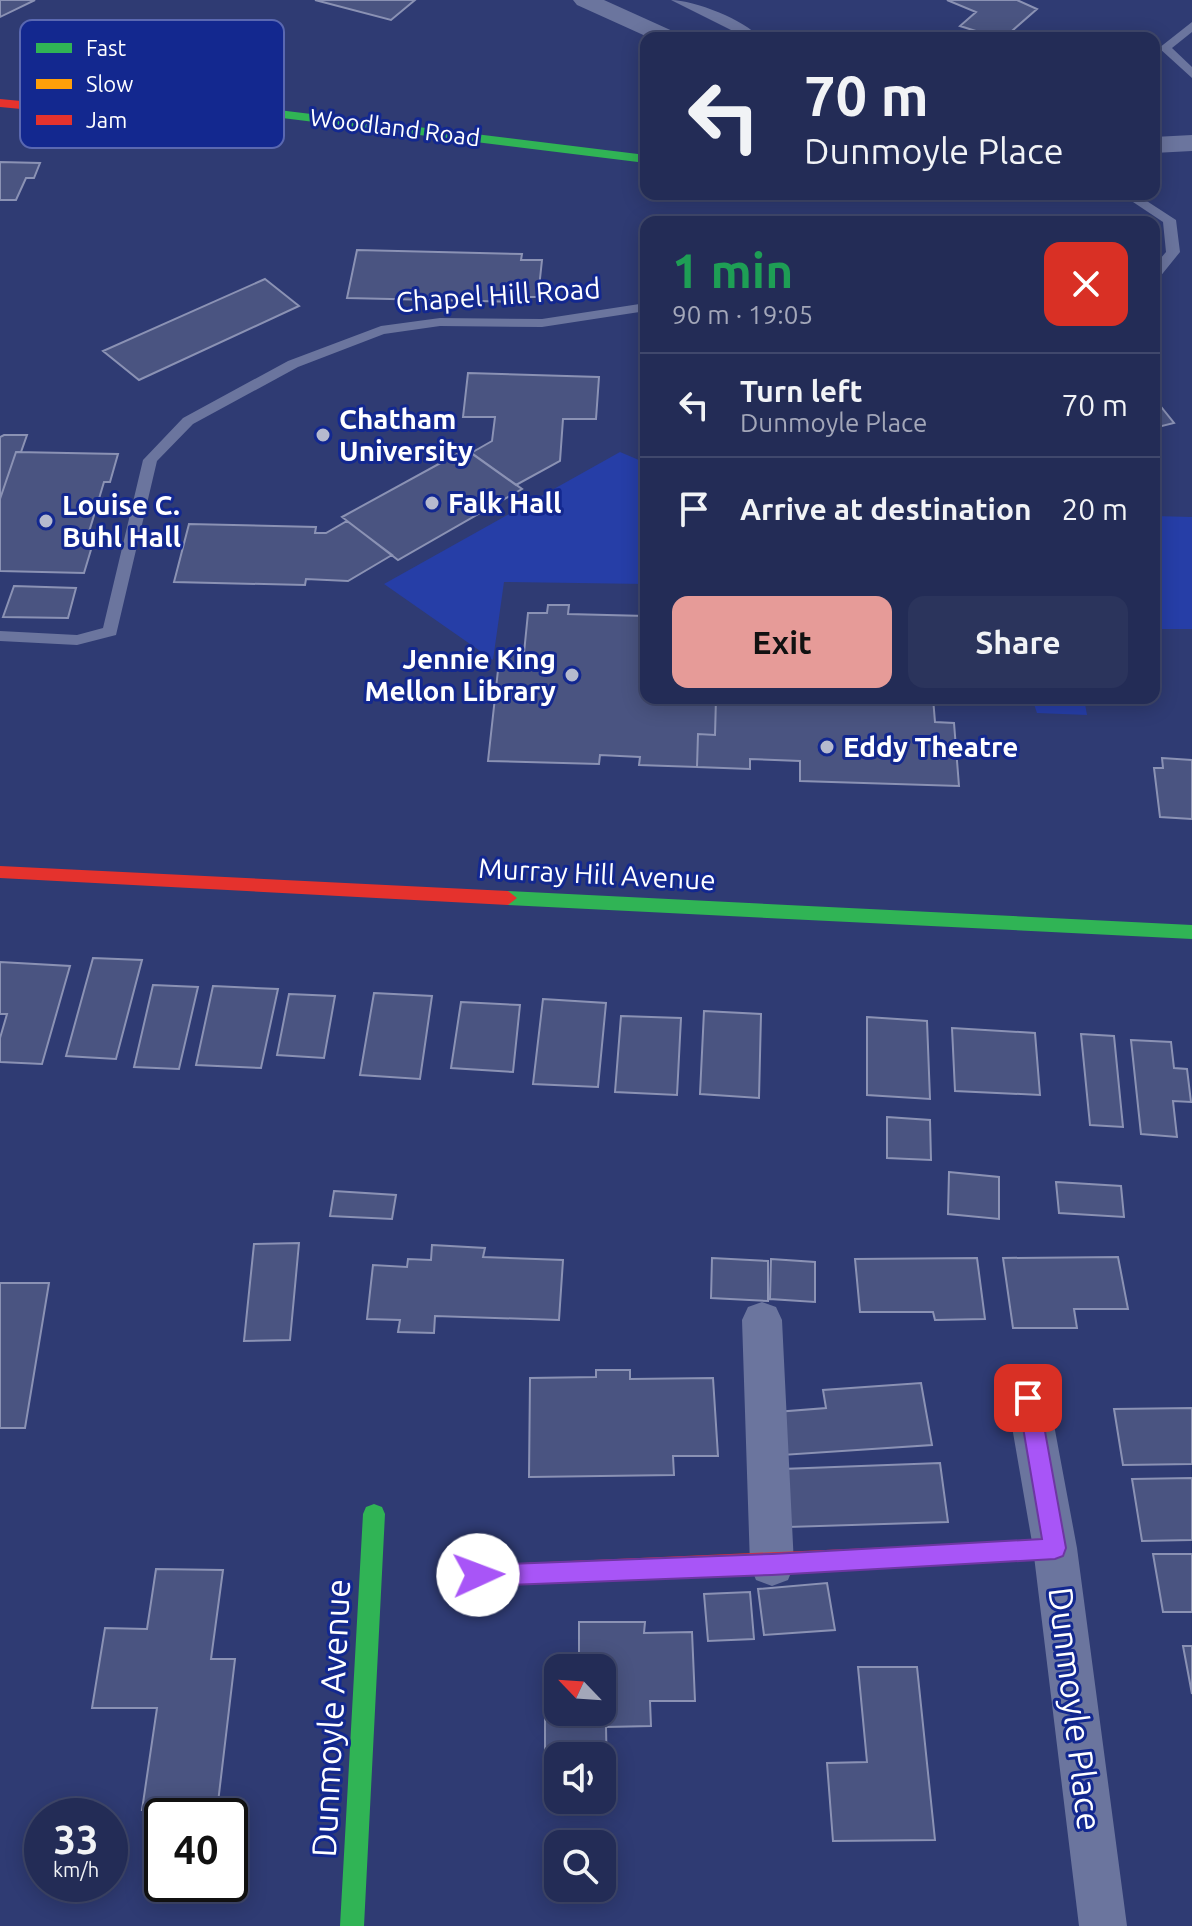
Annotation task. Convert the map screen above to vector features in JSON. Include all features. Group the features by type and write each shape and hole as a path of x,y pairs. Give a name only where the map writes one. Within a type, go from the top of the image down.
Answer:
{"street":[{"path":"585,0 656,32"},
{"name":"Woodland Road","path":"0,103 20,105"},
{"name":"Woodland Road","path":"284,114 640,158"},
{"path":"1160,145 1192,143"},
{"name":"Murray Hill Avenue","path":"0,872 1192,932"},
{"path":"762,1320 772,1565"},
{"name":"Dunmoyle Place","path":"1028,1398 1055,1548 1103,1926"},
{"name":"Dunmoyle Avenue","path":"352,1926 374,1514"},
{"path":"478,1575 772,1565 1055,1548"}],"lane":[{"path":"677,0 748,32"},
{"path":"1192,26 1165,48 1192,74"},
{"path":"1137,200 1169,220 1173,252 1160,268"},
{"name":"Chapel Hill Road","path":"0,636 77,640 110,631 150,460 188,421 293,364 381,330 440,322 542,323 640,308"}],"shaded area":[{"path":"620,452 640,460 640,584 504,582 493,660 384,584"},
{"path":"1160,516 1192,517 1192,629 1160,629"},
{"path":"1034,704 1085,704 1087,715 1037,713"}],"building":[{"path":"0,0 35,0 0,17"},
{"path":"315,0 415,0 391,20"},
{"path":"947,0 1017,0 1037,9 1011,32 979,32 960,26 976,12"},
{"path":"0,162 40,163 34,178 26,178 16,200 0,200"},
{"path":"357,250 522,254 521,260 542,260 538,297 517,297 516,302 347,298"},
{"path":"265,279 299,306 139,380 103,351"},
{"path":"468,373 599,377 596,419 563,419 560,461 516,485 471,453 492,441 495,417 463,417"},
{"path":"1160,406 1174,423 1160,426"},
{"path":"27,435 21,452 16,452 0,499 0,437"},
{"name":"Falk Hall","path":"466,449 522,489 398,560 342,517"},
{"name":"Louise C. Buhl Hall","path":"16,452 118,454 110,482 104,482 86,542 93,543 84,573 0,571 0,499"},
{"path":"347,521 392,555 348,581 306,579 305,585 174,582 189,524 316,527 315,533 326,533"},
{"path":"14,586 76,588 68,618 3,617"},
{"name":"Jennie King Mellon Library","path":"548,605 569,605 568,614 640,616 640,704 716,704 715,735 698,734 697,767 639,765 640,757 600,755 599,764 488,761 500,652 524,653 528,613 547,613"},
{"name":"Eddy Theatre","path":"716,704 934,704 935,722 954,723 959,786 800,781 800,761 750,759 750,769 697,767 698,734 715,735"},
{"path":"1162,758 1192,760 1192,819 1160,817 1154,768 1163,768"},
{"path":"93,958 142,960 116,1059 66,1056"},
{"path":"0,962 70,966 42,1064 0,1062 0,1038 7,1014 0,1014"},
{"path":"153,985 198,987 179,1069 134,1067"},
{"path":"213,986 278,989 261,1068 196,1065"},
{"path":"374,993 432,996 420,1079 360,1075"},
{"path":"289,994 335,996 324,1058 277,1055"},
{"path":"543,999 606,1003 598,1087 533,1084"},
{"path":"461,1002 520,1005 513,1072 451,1068"},
{"path":"704,1011 761,1014 759,1098 700,1094"},
{"path":"621,1016 681,1018 677,1095 615,1092"},
{"path":"867,1017 927,1021 930,1099 867,1095"},
{"path":"952,1028 1035,1033 1040,1095 955,1091"},
{"path":"1081,1034 1114,1036 1123,1127 1090,1125"},
{"path":"1131,1040 1171,1042 1174,1068 1187,1069 1191,1102 1173,1101 1177,1137 1141,1134"},
{"path":"887,1117 930,1120 931,1160 887,1158"},
{"path":"949,1172 999,1177 999,1219 948,1214"},
{"path":"1056,1182 1121,1186 1124,1217 1059,1213"},
{"path":"334,1191 396,1195 392,1219 330,1216"},
{"path":"299,1243 290,1340 244,1341 254,1244"},
{"path":"432,1245 485,1248 483,1257 563,1260 559,1320 435,1316 434,1333 398,1332 400,1320 367,1319 373,1265 407,1267 408,1259 431,1260"},
{"path":"1118,1257 1128,1309 1074,1309 1077,1328 1013,1328 1003,1258"},
{"path":"712,1258 768,1261 768,1301 711,1298"},
{"path":"977,1258 985,1319 935,1320 933,1312 860,1312 855,1259"},
{"path":"771,1259 815,1262 815,1302 770,1299"},
{"path":"0,1283 49,1283 25,1428 0,1428"},
{"path":"596,1370 630,1370 630,1379 713,1378 718,1456 673,1456 674,1475 529,1477 530,1378 596,1377"},
{"path":"921,1383 932,1445 782,1455 776,1412 826,1408 823,1390"},
{"path":"1192,1408 1192,1464 1123,1465 1114,1409"},
{"path":"940,1463 948,1522 788,1527 782,1469"},
{"path":"1192,1478 1192,1540 1142,1541 1132,1479"},
{"path":"1153,1554 1192,1554 1192,1612 1163,1612"},
{"path":"156,1569 223,1570 211,1659 235,1659 219,1798 144,1798 142,1810 157,1708 92,1708 105,1628 147,1629"},
{"path":"827,1583 835,1630 764,1635 758,1589"},
{"path":"750,1592 754,1639 708,1641 704,1594"},
{"path":"579,1622 645,1622 644,1633 692,1632 695,1701 650,1701 651,1726 606,1727 606,1742 545,1742 545,1726 616,1726 616,1654 579,1654"},
{"path":"1183,1646 1192,1646 1192,1694"},
{"path":"858,1667 917,1667 935,1840 833,1841 827,1763 867,1762"}],"traffic: fast":[{"path":"284,115 640,158"},
{"path":"508,898 1192,932"},
{"path":"352,1926 374,1514"}],"traffic: slow":[{"path":"940,1555 1055,1548"}],"traffic: jam":[{"path":"0,103 20,105"},
{"path":"0,872 508,898"},
{"path":"478,1575 940,1555"}],"place":[{"name":"Chatham University","path":"323,435"},
{"name":"Falk Hall","path":"432,503"},
{"name":"Louise C. Buhl Hall","path":"46,521"},
{"name":"Jennie King Mellon Library","path":"572,675"},
{"name":"Eddy Theatre","path":"827,747"}],"route":[{"path":"478,1575 772,1565 1055,1548 1028,1398"}]}
